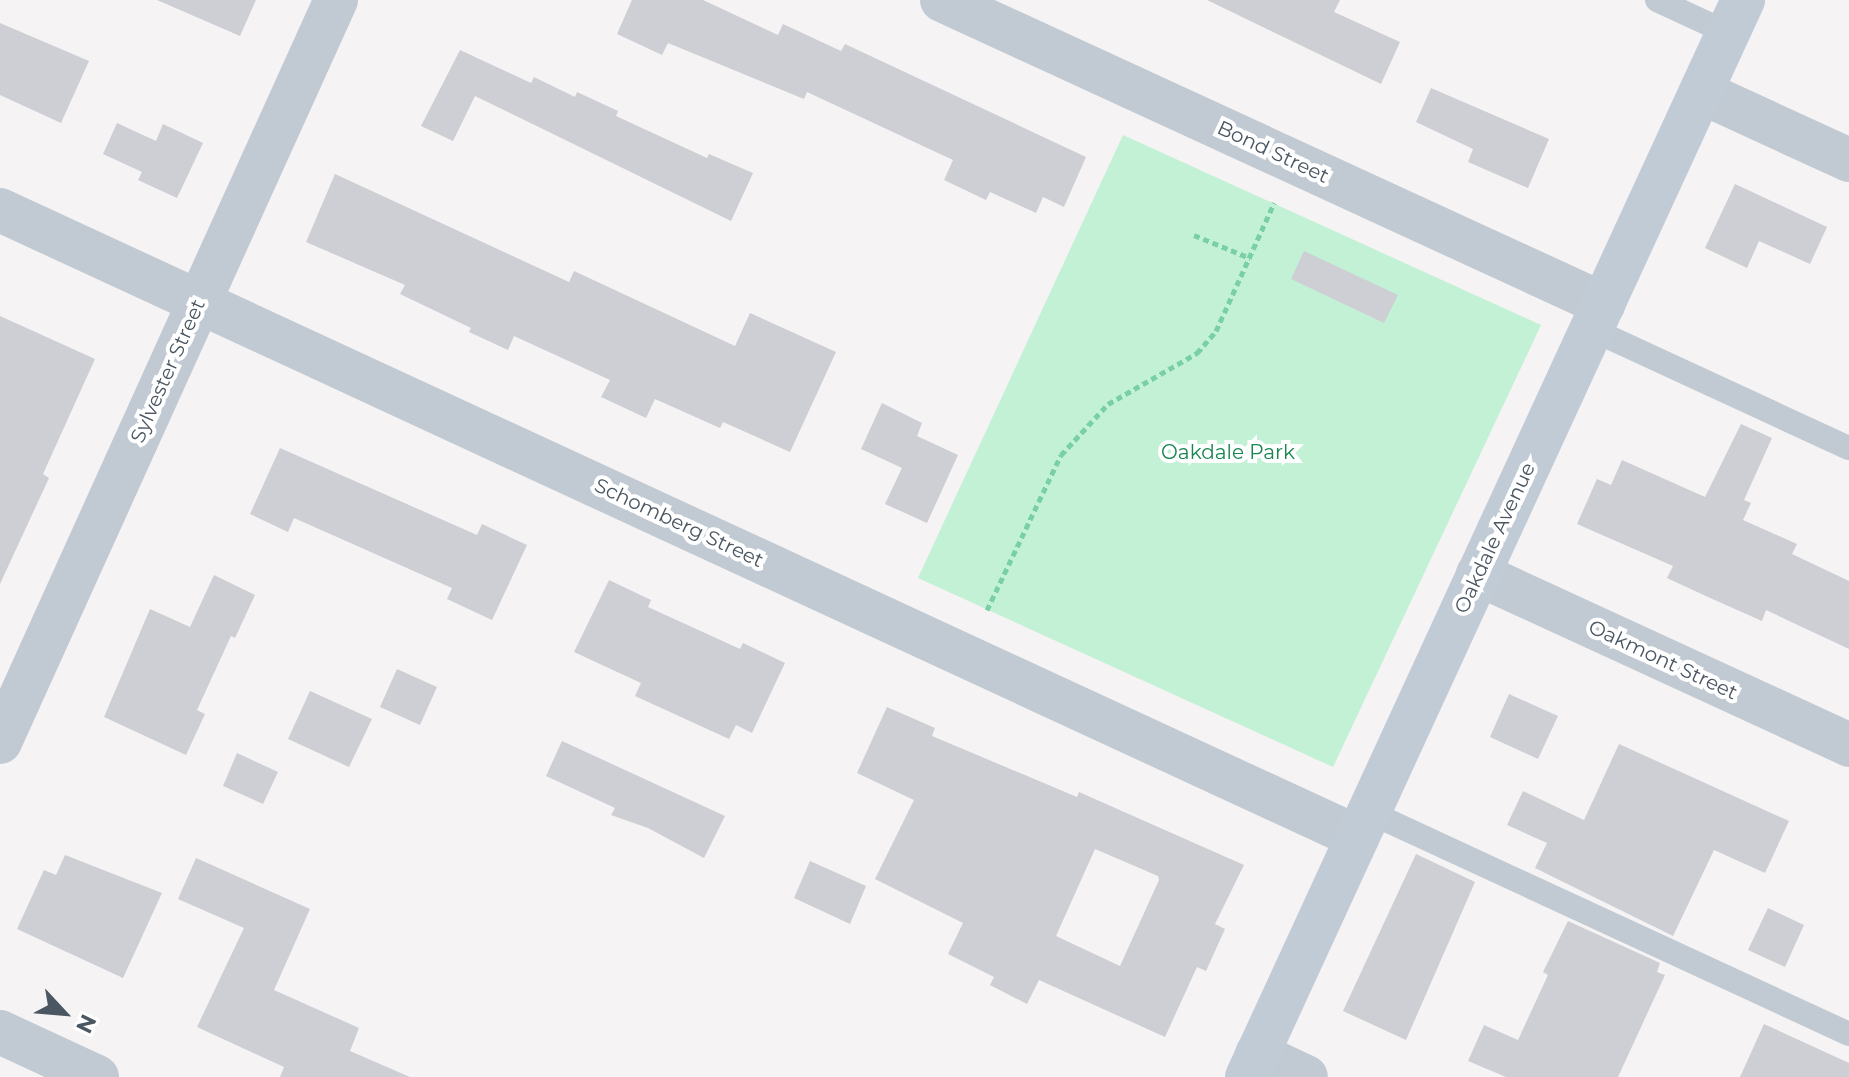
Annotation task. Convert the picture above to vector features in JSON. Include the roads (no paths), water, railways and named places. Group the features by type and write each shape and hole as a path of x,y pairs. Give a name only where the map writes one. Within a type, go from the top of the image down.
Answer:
{"street":[{"name":"Sylvester Street","path":"0,742 336,0"},
{"name":"Bond Street","path":"942,0 1597,316"},
{"name":"Oakdale Avenue","path":"1252,1066 1735,16"},
{"path":"1701,92 1849,160"},
{"name":"Schomberg Street","path":"0,210 1363,825"},
{"name":"Oakmont Street","path":"1478,574 1849,745"},
{"path":"0,1032 97,1077"},
{"path":"1252,1066 1306,1077"}],"lane":[{"path":"1657,0 1735,16"},
{"path":"1597,316 1849,448"},
{"path":"1363,825 1849,1034"}],"park label":[{"name":"Oakdale Park","path":"1228,452"}]}
